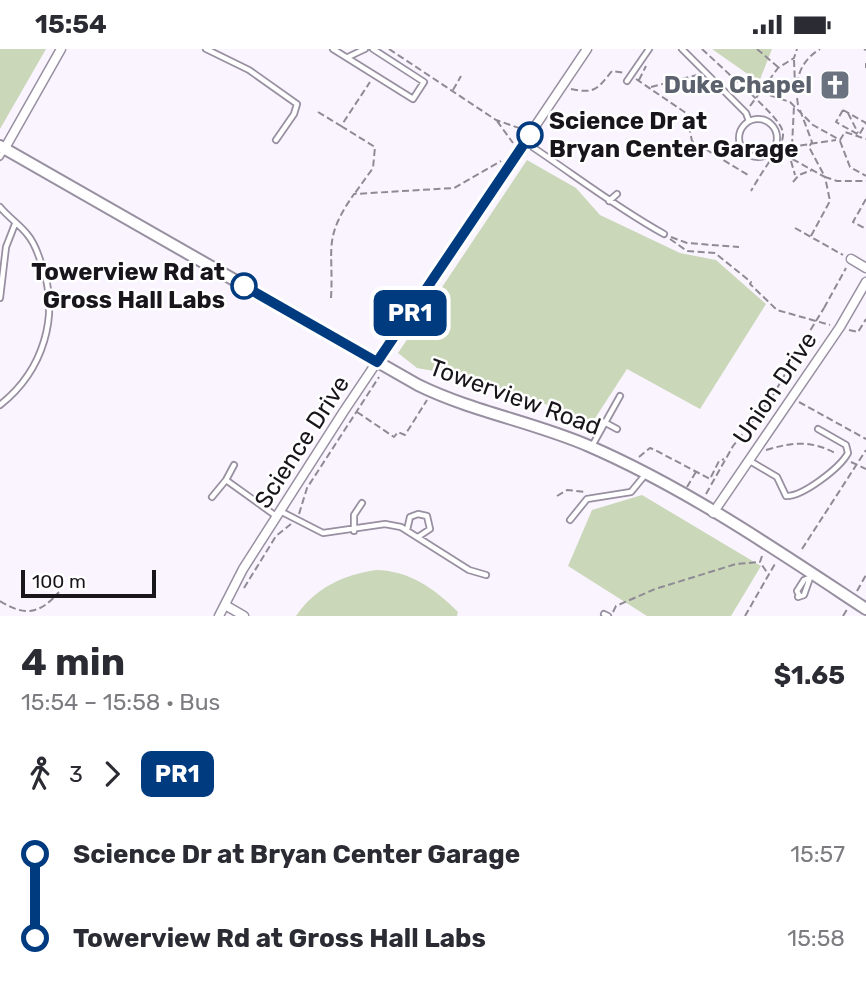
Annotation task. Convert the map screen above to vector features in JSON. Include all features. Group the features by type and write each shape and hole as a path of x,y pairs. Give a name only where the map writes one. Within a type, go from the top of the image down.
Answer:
{"street":[{"path":"2,150 61,49"},
{"name":"Science Drive","path":"219,616 279,513 377,362 587,49"},
{"name":"Towerview Road","path":"2,150 432,392 592,447 646,474 866,609"},
{"path":"851,259 866,268"},
{"name":"Union Drive","path":"713,513 840,327 866,282"},
{"path":"225,605 244,616"}],"lane":[{"path":"206,49 249,70 297,104 294,114 276,140"},
{"path":"333,49 413,99 424,82 373,49"},
{"path":"347,57 365,49"},
{"path":"629,79 649,49"},
{"path":"682,49 746,113 749,121"},
{"path":"761,119 772,125 777,137 777,152 764,157 746,153 738,136 749,121 761,119"},
{"path":"525,142 580,178 609,201 664,234"},
{"path":"609,201 617,194"},
{"path":"0,207 27,233 35,246 47,278 50,298 49,319 33,369 15,393 0,405"},
{"path":"0,298 6,247 15,224"},
{"path":"592,447 620,396"},
{"path":"604,422 617,429"},
{"path":"749,460 777,477 782,493 790,497 838,467 845,459 846,445 818,429"},
{"path":"212,497 234,465"},
{"path":"570,520 587,499 631,492 646,474"},
{"path":"226,480 316,532 331,534 385,524 407,530 469,571 486,575"},
{"path":"354,531 354,515 362,503"},
{"path":"407,530 410,517 418,514 427,516 429,529 418,537"},
{"path":"799,596 797,591 810,576"}],"path":[{"path":"389,49 496,120 523,129"},
{"path":"702,49 782,125 784,139 751,191"},
{"path":"757,49 778,68"},
{"path":"797,49 794,58 799,107 811,142 809,147 825,177 830,201 811,236"},
{"path":"795,86 806,58 820,49"},
{"path":"746,113 778,68 794,58"},
{"path":"866,63 866,68"},
{"path":"570,89 584,93 597,89 612,71 621,70 629,79 649,87 686,113 692,141 748,175"},
{"path":"649,87 704,72"},
{"path":"341,126 375,75"},
{"path":"452,91 461,76"},
{"path":"742,86 799,107 813,125 840,140 850,167 866,176"},
{"path":"792,147 793,104"},
{"path":"843,110 866,123 859,135 836,122 843,110"},
{"path":"318,112 375,147 373,169 339,216 331,237 328,263 331,298"},
{"path":"847,112 859,135"},
{"path":"496,120 513,143"},
{"path":"840,140 845,132 866,137"},
{"path":"777,152 811,142 840,140"},
{"path":"777,152 837,181 866,181"},
{"path":"791,160 796,169 793,182"},
{"path":"354,194 454,188 501,161"},
{"path":"795,178 812,170"},
{"path":"866,199 853,222 866,229"},
{"path":"704,498 726,458 776,390 851,259 795,228"},
{"path":"664,234 687,243 739,247"},
{"path":"664,234 687,251 715,253 751,282 776,310 826,324"},
{"path":"298,515 302,497 379,377"},
{"path":"776,390 866,439"},
{"path":"356,411 394,437 398,432 405,435 432,392"},
{"path":"765,450 788,443 819,444 866,469"},
{"path":"639,458 650,448 710,478 719,461 726,458"},
{"path":"802,549 866,450"},
{"path":"687,487 697,470"},
{"path":"242,591 276,536 291,524"},
{"path":"745,616 780,555"},
{"path":"760,562 762,556"},
{"path":"760,562 769,574"},
{"path":"608,615 616,606 655,589 736,564 760,562"},
{"path":"0,601 19,613 30,614 59,592"}],"green space":[{"path":"0,49 46,49 0,129"},
{"path":"712,49 772,49 759,82"},
{"path":"527,160 576,188 600,215 680,253 716,260 766,304 700,409 627,369 592,423 520,394 456,375 417,368 398,353"},
{"path":"642,495 761,566 731,616 647,616 568,566 592,510"},
{"path":"376,570 400,574 421,582 449,603 458,612 457,616 296,616 312,598 331,584 352,575"}],"bus line":[{"name":"PR1","path":"244,286 377,362 530,135"}],"place":[{"name":"Duke Chapel","path":"835,85"},
{"name":"Science Dr at Bryan Center Garage","path":"530,135"},
{"name":"Towerview Rd at Gross Hall Labs","path":"244,286"}]}
